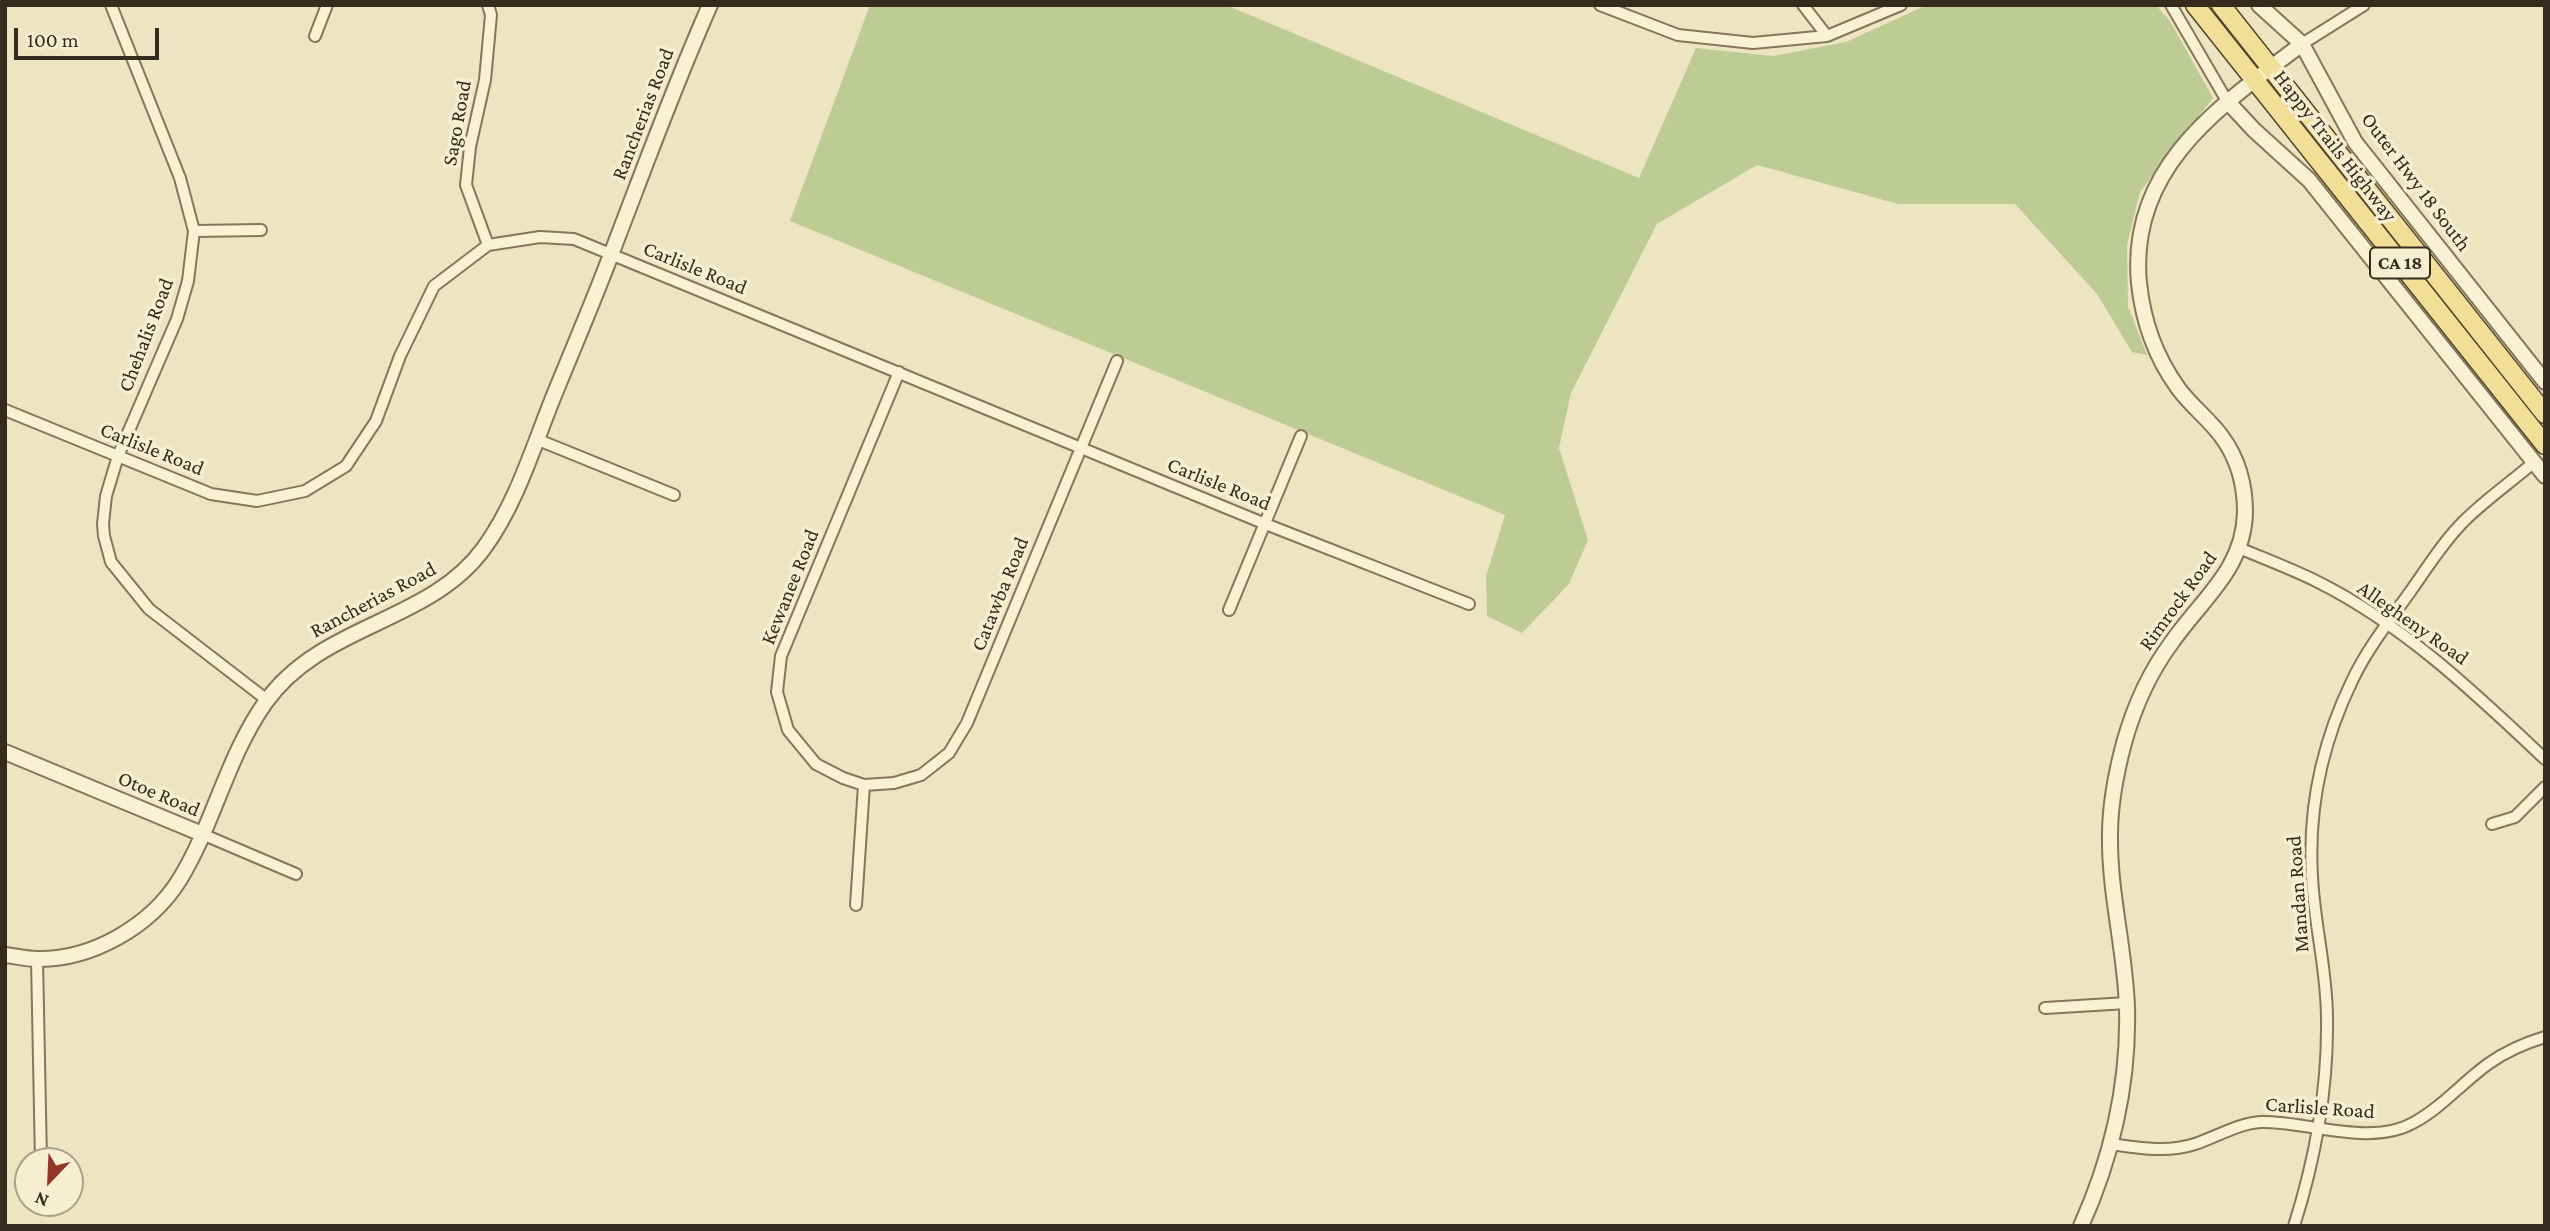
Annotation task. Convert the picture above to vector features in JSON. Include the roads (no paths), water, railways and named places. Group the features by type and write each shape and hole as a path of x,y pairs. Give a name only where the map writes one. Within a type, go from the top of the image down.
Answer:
{"main road":[{"name":"Happy Trails Highway","path":"2195,5 2545,445"},
{"name":"Happy Trails Highway","path":"2221,5 2545,414"}],"street":[{"name":"Chehalis Road","path":"111,5 180,178 194,232 188,281 177,320 118,456 106,496 103,524 111,562 149,609 267,700"},
{"path":"314,36 327,5"},
{"name":"Sago Road","path":"488,5 491,15 485,80 470,147 466,186 488,245"},
{"name":"Rancherias Road","path":"5,955 37,960 76,954 110,942 127,932 157,907 178,882 202,834 239,746 267,700 303,663 327,646 413,605 450,583 484,548 500,523 536,439 612,254 660,122 709,5"},
{"path":"1600,5 1678,35 1753,43 1827,36 1901,5"},
{"path":"1803,5 1827,36"},
{"path":"2171,5 2227,101 2254,130 2309,180 2545,475"},
{"name":"Outer Hwy 18 South","path":"2259,5 2302,44 2355,142 2545,382"},
{"path":"2302,44 2364,5"},
{"name":"Rimrock Road","path":"2081,1226 2095,1195 2111,1144 2127,1044 2127,1003 2110,835 2112,795 2124,744 2149,677 2172,641 2222,582 2239,548 2244,529 2244,486 2234,459 2222,437 2175,385 2151,342 2142,311 2139,277 2138,250 2144,217 2153,189 2169,163 2227,101 2302,44"},
{"path":"194,232 261,230"},
{"name":"Carlisle Road","path":"5,410 211,494 257,501 305,491 345,466 376,421 400,356 434,286 488,245 540,237 574,239 1263,523 1469,604"},
{"name":"Catawba Road","path":"864,785 894,783 921,775 949,753 967,723 1117,361"},
{"name":"Kewanee Road","path":"864,785 816,764 788,730 777,692 781,656 899,372"},
{"path":"1229,610 1301,436"},
{"path":"536,439 674,495"},
{"name":"Mandan Road","path":"2294,1226 2304,1194 2318,1128 2328,1017 2312,875 2312,836 2317,783 2329,736 2352,679 2444,544 2457,529 2533,463"},
{"name":"Allegheny Road","path":"2239,548 2319,582 2388,624 2460,679 2545,759"},
{"name":"Otoe Road","path":"5,752 296,874"},
{"path":"856,905 864,785"},
{"path":"2492,824 2515,817 2545,787"},
{"path":"37,960 41,1147"},
{"path":"2045,1007 2127,1003"},
{"name":"Carlisle Road","path":"2111,1144 2170,1149 2193,1145 2257,1122 2288,1123 2353,1132 2385,1131 2411,1125 2439,1106 2488,1063 2526,1043 2545,1037"}]}
